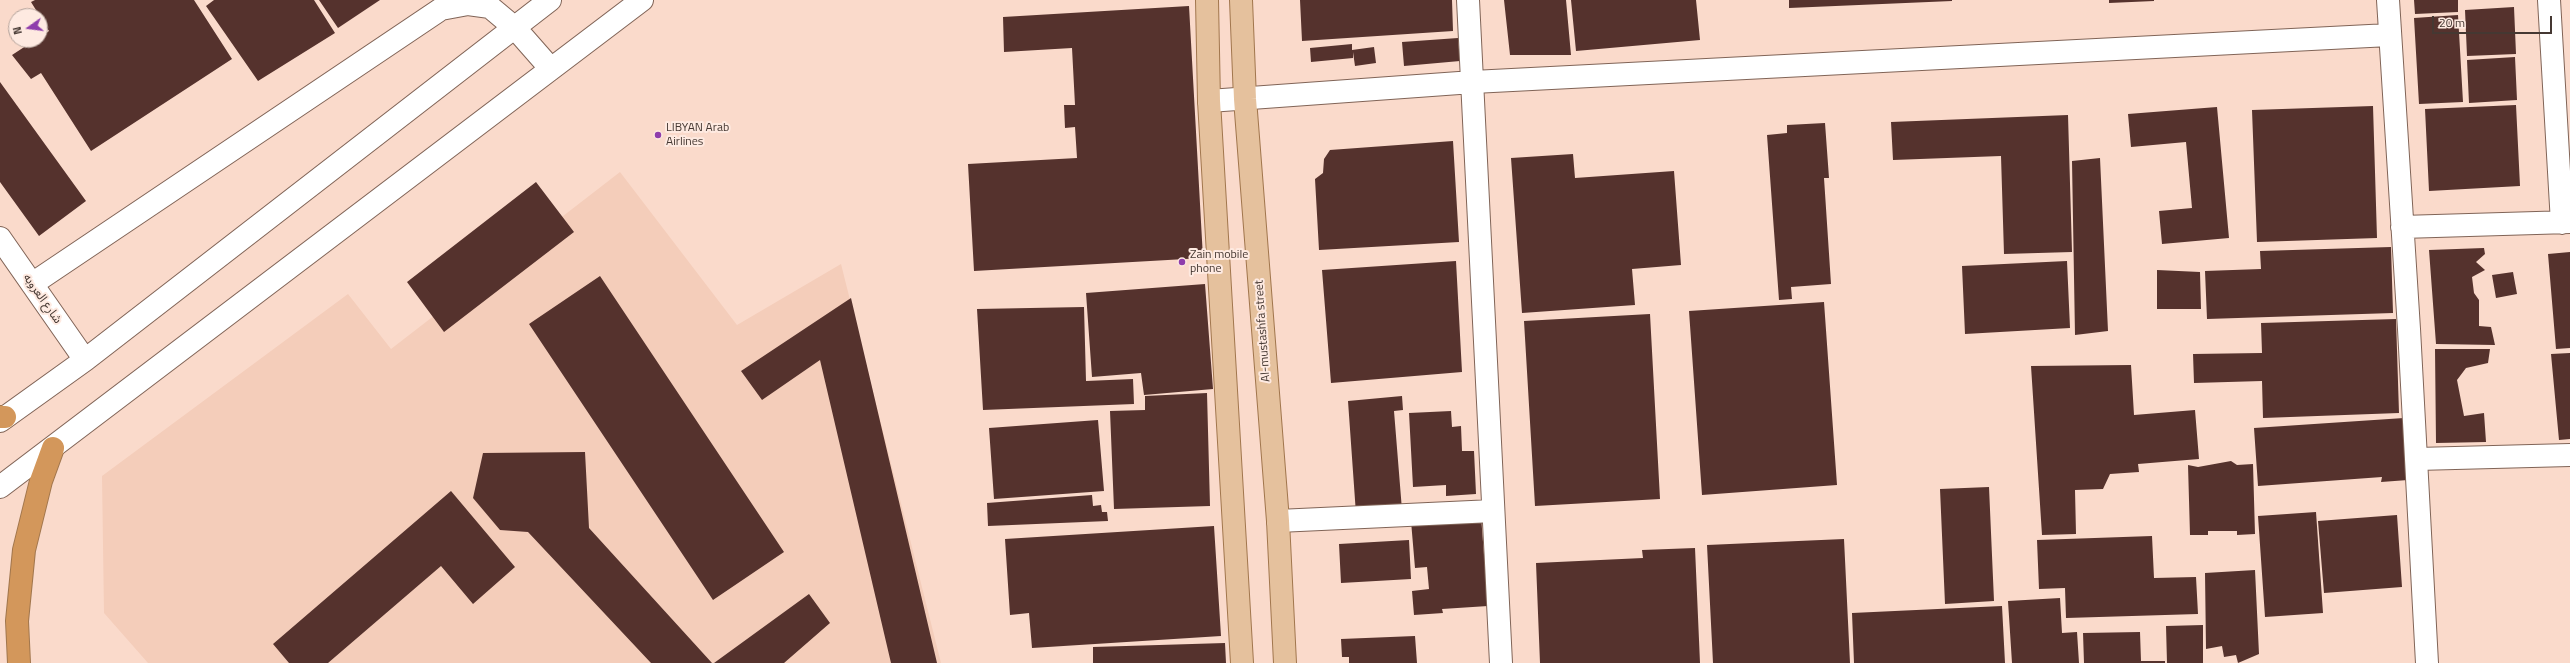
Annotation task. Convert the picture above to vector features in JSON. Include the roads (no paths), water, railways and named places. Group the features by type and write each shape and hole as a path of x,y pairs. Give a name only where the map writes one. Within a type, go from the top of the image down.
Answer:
{"highway":[{"path":"19,663 17,621 24,550 41,481 53,448"}],"main road":[{"path":"1207,0 1209,101 1242,663"},
{"name":"Al-mustashfa street","path":"1241,0 1245,99 1278,521 1285,663"}],"street":[{"path":"2,418 85,360 550,0"},
{"path":"0,487 642,0"},
{"path":"1468,0 1501,663"},
{"path":"2388,0 2389,35 2417,459 2427,663"},
{"path":"2402,227 2566,223 2549,0"},
{"path":"32,284 447,4 468,4 490,7 514,28 551,69"},
{"path":"1209,101 1473,82 2389,35"},
{"name":"شارع العروبه","path":"0,238 85,360"},
{"path":"2417,459 2570,455"},
{"path":"1278,521 1493,511"}],"place":[{"name":"LIBYAN Arab Airlines","path":"658,135"},
{"name":"Zain mobile phone","path":"1182,262"}]}
